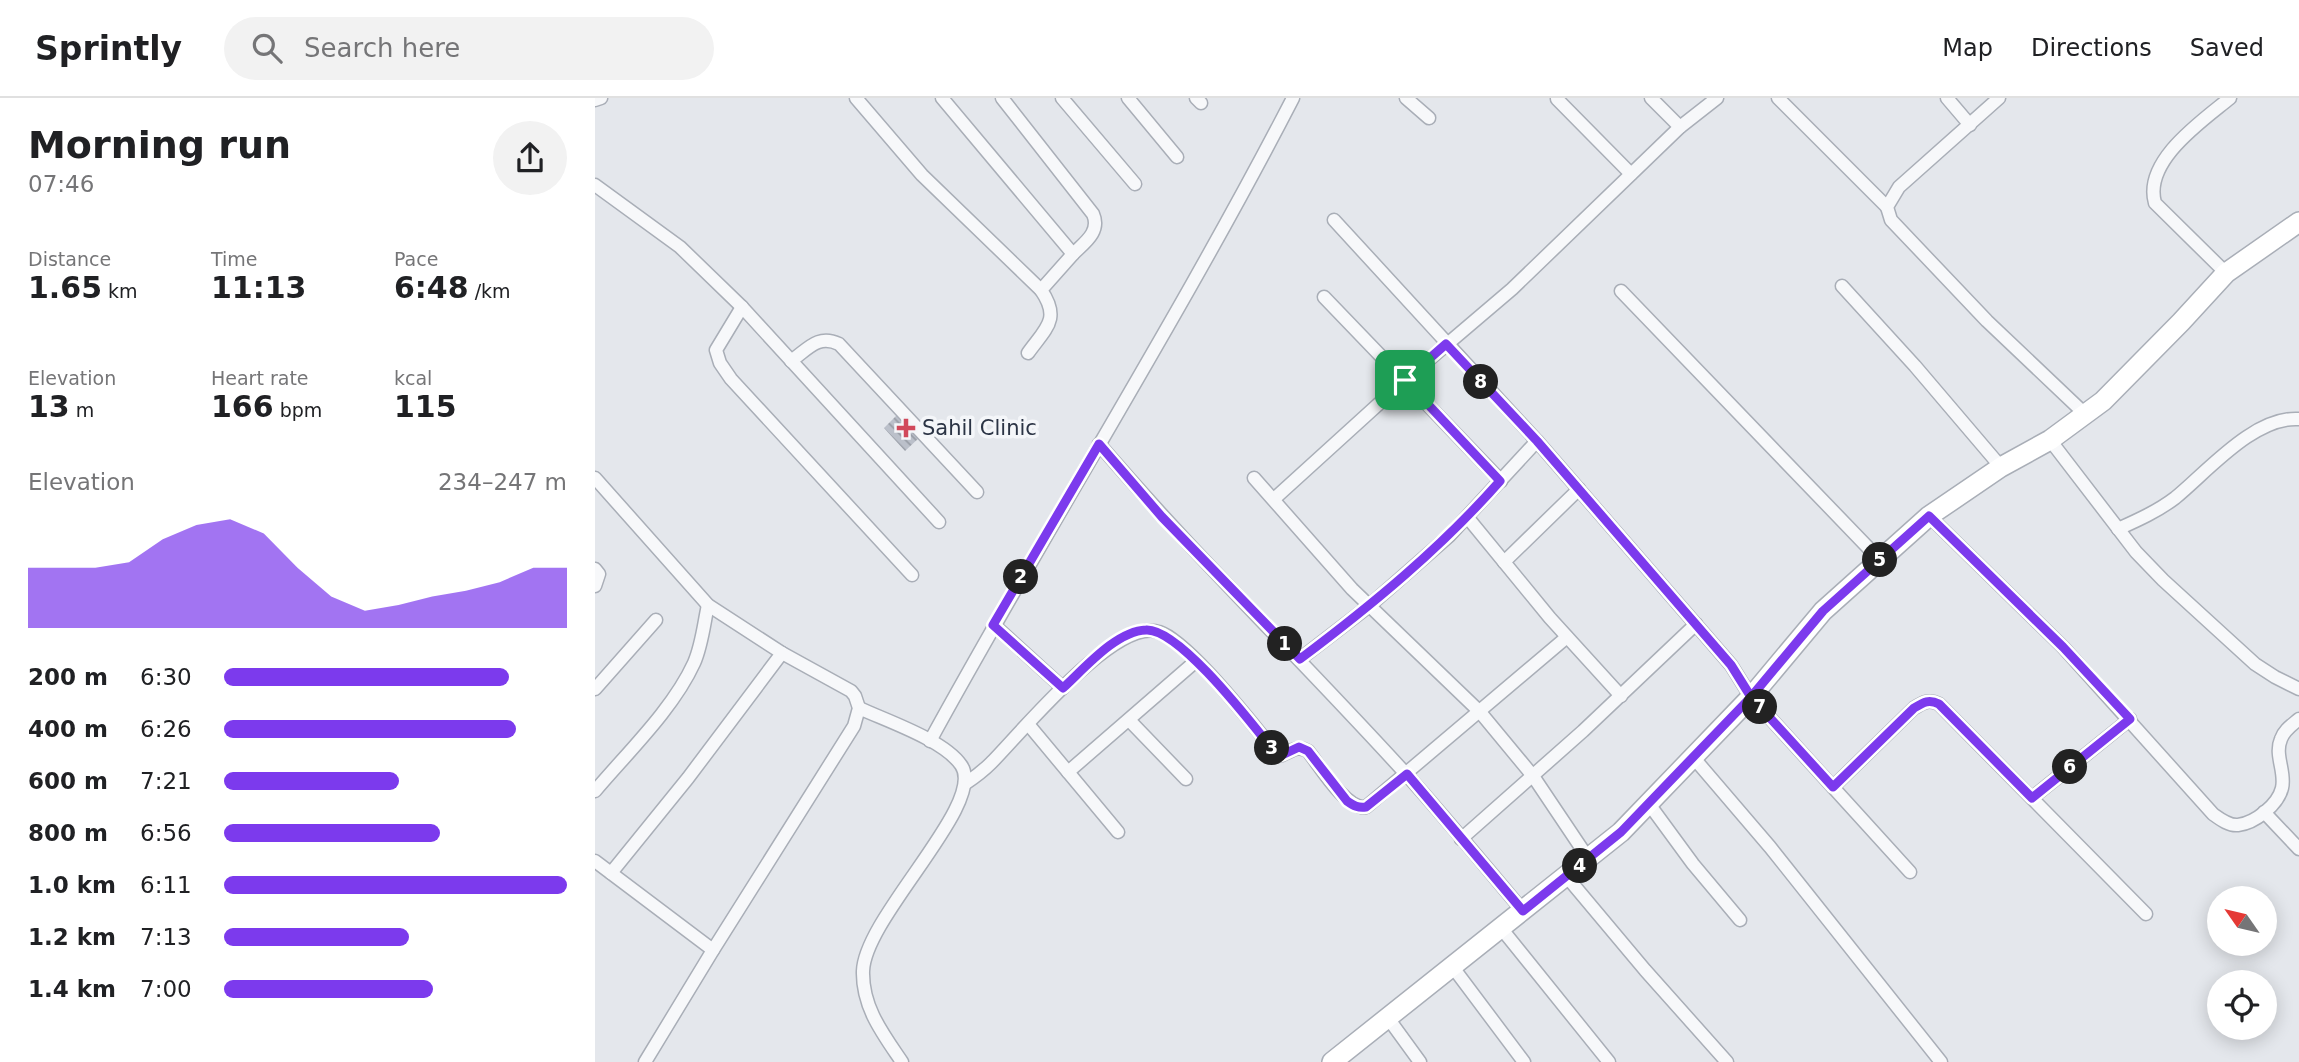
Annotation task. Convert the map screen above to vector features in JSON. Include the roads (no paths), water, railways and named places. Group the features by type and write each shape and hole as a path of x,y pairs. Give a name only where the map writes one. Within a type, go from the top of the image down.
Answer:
{"street":[{"path":"595,100 601,98"},
{"path":"856,98 922,176 1041,290 1050,304 1052,316 1028,353"},
{"path":"942,98 1073,254"},
{"path":"1002,98 1093,214 1096,225 1093,234 1041,290"},
{"path":"1062,98 1135,184"},
{"path":"1128,98 1177,157"},
{"path":"930,741 993,625 1222,231 1293,98"},
{"path":"1406,98 1429,118"},
{"path":"1651,98 1680,127"},
{"path":"1274,499 1405,380 1511,289 1680,127 1717,98"},
{"path":"1778,98 1887,207 1891,220 1987,321 2085,414"},
{"path":"1947,98 1970,125"},
{"path":"1887,207 1899,187 1999,98"},
{"path":"2226,273 2155,203 2152,192 2167,156 2183,138 2230,98"},
{"path":"1557,99 1631,174"},
{"path":"595,185 680,247 742,307 939,522"},
{"path":"1334,220 1537,441 1696,624 1741,678 1751,697 1910,872"},
{"path":"1332,1062 1621,832 1751,697 1823,611 1929,516 2001,467 2050,440 2085,414 2113,391 2226,273 2299,222"},
{"path":"1842,286 2001,467"},
{"path":"1621,291 1880,560"},
{"path":"1324,297 1500,481"},
{"path":"742,307 716,350 720,363 731,379 912,575"},
{"path":"791,361 818,341 830,340 839,345 978,492"},
{"path":"2118,529 2175,498 2236,444 2272,424 2287,419 2299,419"},
{"path":"2050,440 2118,529 2163,580 2255,664 2299,689"},
{"path":"1300,659 1370,607 1468,518 1537,441"},
{"path":"1099,444 1162,517 1407,774 1523,911"},
{"path":"1254,478 1370,607 1480,712 1533,776 1588,858"},
{"path":"596,483 708,605 782,653 851,691 859,708 930,741 955,756 964,768 966,783 957,809 896,897 867,951 863,970 870,1011 878,1028 902,1062"},
{"path":"1504,562 1579,489"},
{"path":"1929,516 2063,647 2213,814 2224,822 2236,825 2254,819 2273,805 2283,785 2278,750 2280,740 2285,731 2299,719"},
{"path":"1468,518 1567,637 1621,696"},
{"path":"595,569 599,574 595,586"},
{"path":"595,791 670,703 688,674 695,661 708,605"},
{"path":"595,689 656,620"},
{"path":"1461,839 1621,696 1696,624"},
{"path":"993,625 1063,688"},
{"path":"966,783 989,765 1063,688 1114,643 1146,630 1158,631 1172,639 1196,661 1273,750 1282,755 1299,747 1308,751 1347,801 1359,808 1366,807 1567,637"},
{"path":"611,873 688,778 782,653"},
{"path":"1068,772 1196,661"},
{"path":"1833,787 1914,708 1932,701 1939,704 2146,914"},
{"path":"645,1062 854,726 859,708"},
{"path":"2032,798 2130,719"},
{"path":"1129,720 1186,779"},
{"path":"1028,724 1118,832"},
{"path":"1693,757 1770,847 1941,1062"},
{"path":"1649,804 1693,864 1740,920"},
{"path":"2264,812 2299,849"},
{"path":"595,861 713,950"},
{"path":"1567,877 1727,1062"},
{"path":"1501,928 1609,1062"},
{"path":"1452,966 1524,1062"},
{"path":"1388,1018 1420,1062"}],"place":[{"name":"Sahil Clinic","path":"906,428"}]}
